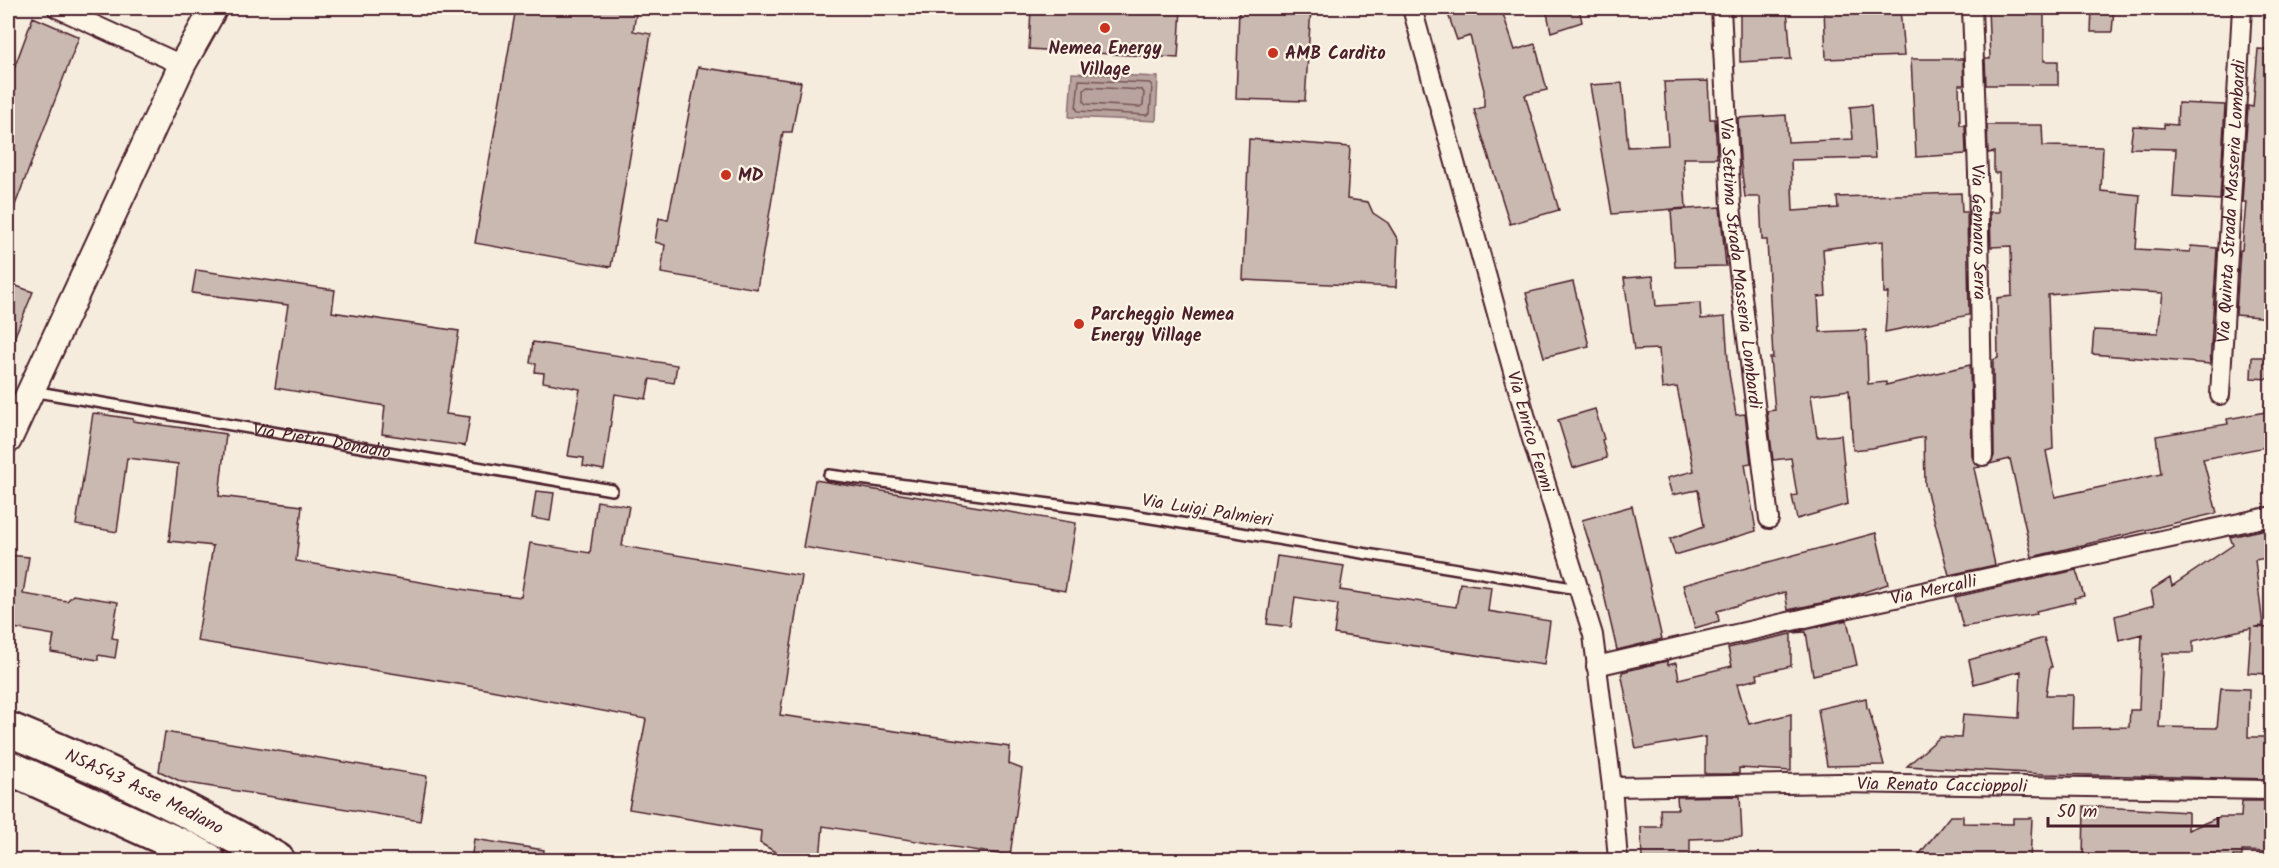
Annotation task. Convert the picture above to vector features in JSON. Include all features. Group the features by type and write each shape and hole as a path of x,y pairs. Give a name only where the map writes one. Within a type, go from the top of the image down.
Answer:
{"highway":[{"name":"NSA543 Asse Mediano","path":"8,729 78,758 214,824 277,861"},
{"name":"NSA543 Asse Mediano","path":"8,767 186,848 208,861"}],"main road":[{"path":"11,426 32,391 182,65 214,8"}],"street":[{"path":"57,8 182,65"},
{"name":"Via Enrico Fermi","path":"1412,8 1531,436 1593,635 1612,787 1618,861"},
{"name":"Via Settima Strada Masseria Lombardi","path":"1721,8 1731,206 1769,519"},
{"name":"Via Gennaro Serra","path":"1972,8 1983,456"},
{"name":"Via Quinta Strada Masseria Lombardi","path":"2220,395 2242,8"},
{"name":"Via Mercalli","path":"1596,666 1848,608 2271,516"},
{"name":"Via Renato Caccioppoli","path":"1612,787 1839,783 2271,790"}],"lane":[{"name":"Via Pietro Donadio","path":"32,391 612,490"},
{"name":"Via Luigi Palmieri","path":"829,475 1127,514 1578,588"}],"water":[{"path":"1072,73 1158,77 1156,121 1069,117"}],"building":[{"path":"516,8 637,8 633,31 651,34 611,267 475,243"},
{"name":"Nemea Energy Village","path":"1031,8 1181,8 1178,58 1029,49"},
{"name":"AMB Cardito","path":"1239,8 1311,8 1305,101 1236,99"},
{"path":"1446,8 1501,8 1515,50 1535,44 1547,90 1525,95 1559,210 1510,224 1474,110 1484,107 1484,90 1470,36 1457,40"},
{"path":"1546,8 1579,8 1582,22 1551,32"},
{"path":"1740,8 1787,8 1791,59 1740,62"},
{"path":"1824,8 1900,8 1904,56 1826,59"},
{"path":"1988,8 2044,8 2044,61 2058,61 2058,85 1986,85 1985,59 1990,59"},
{"path":"2092,8 2114,8 2112,32 2091,32"},
{"path":"33,17 79,37 8,221 8,85"},
{"path":"2258,49 2271,50 2271,318 2236,315 2246,202 2242,202 2248,106 2253,107"},
{"path":"1911,59 1963,59 1964,85 1959,85 1960,125 1965,125 1966,154 1916,157"},
{"name":"MD","path":"698,67 801,82 792,132 783,132 757,289 661,273 665,245 655,242 659,218 668,220"},
{"path":"1708,81 1710,119 1715,119 1717,158 1683,158 1686,208 1612,214 1590,85 1622,83 1628,147 1668,145 1664,82"},
{"path":"2178,103 2225,105 2220,200 2173,197 2176,149 2130,148 2133,126 2164,128 2164,124 2177,125"},
{"path":"1871,105 1875,158 1791,160 1793,211 1838,208 1837,197 1961,193 1962,212 1967,212 1969,315 1885,332 1888,293 1884,293 1883,241 1823,249 1826,296 1818,297 1820,332 1866,330 1868,384 1886,382 1886,385 1970,365 1972,456 1974,462 1980,467 1974,468 1995,565 1949,575 1925,485 1924,437 1853,450 1849,390 1811,395 1817,437 1841,435 1848,504 1797,519 1792,496 1797,495 1791,458 1773,460 1767,411 1775,410 1770,358 1773,358 1767,240 1762,240 1760,197 1745,197 1738,118 1786,115 1788,142 1853,139 1850,107"},
{"path":"1987,125 2042,125 2043,146 2103,147 2101,191 2140,195 2136,249 2190,252 2191,246 2217,248 2210,364 2092,354 2094,330 2158,333 2163,293 2109,290 2048,295 2053,449 2046,451 2055,497 2161,474 2156,436 2228,424 2227,419 2271,411 2271,446 2203,459 2217,513 2032,557 2010,459 1990,464 1994,456 1993,360 1998,358 1997,298 2012,296 2011,246 1991,247 1990,212 1999,212 1999,173 1994,173 1994,152 1988,153"},
{"path":"1249,139 1350,147 1347,199 1368,202 1373,213 1388,223 1398,240 1396,287 1243,280"},
{"path":"1720,207 1726,266 1675,267 1671,210"},
{"path":"196,270 335,290 332,312 459,331 446,414 470,417 465,446 382,434 385,406 275,388 288,305 192,293"},
{"path":"1653,276 1656,306 1700,303 1701,319 1725,317 1729,374 1736,415 1745,414 1751,463 1745,464 1756,531 1675,555 1670,539 1704,526 1698,490 1672,495 1667,478 1694,471 1677,387 1662,389 1659,349 1634,350 1624,278"},
{"path":"1573,282 1589,346 1544,357 1526,293"},
{"path":"8,283 33,292 8,353"},
{"path":"533,342 677,365 674,383 650,379 646,399 615,394 604,470 583,466 584,458 568,456 580,389 543,382 544,373 535,372 536,364 530,363"},
{"path":"2252,357 2271,357 2271,379 2251,378"},
{"path":"1595,409 1607,458 1573,468 1558,420"},
{"path":"93,413 226,434 219,496 302,506 296,561 521,597 530,543 590,553 597,501 629,506 622,546 802,576 780,715 1010,747 1009,764 1022,769 1010,856 823,826 820,859 782,856 760,843 761,831 629,809 646,719 464,685 197,641 213,546 169,541 178,464 127,458 117,532 76,525"},
{"path":"815,480 1076,523 1065,591 803,547"},
{"path":"536,491 554,493 550,521 532,518"},
{"path":"1632,506 1662,639 1617,650 1599,573 1582,520"},
{"path":"2271,528 2271,557 2255,560 2263,626 2255,627 2271,628 2271,674 2248,673 2251,628 2193,641 2193,653 2163,653 2159,727 2217,728 2221,688 2249,689 2248,737 2271,737 2271,779 2044,774 1907,766 1940,737 1961,738 1963,714 2019,718 2021,671 1974,684 1969,660 2044,638 2052,667 2050,667 2046,695 2073,695 2072,728 2129,727 2130,710 2139,710 2142,634 2119,640 2115,616 2154,605 2151,590 2170,578 2172,586 2233,545 2230,537"},
{"path":"1876,533 1888,584 1849,597 1788,610 1785,592 1717,611 1719,621 1695,628 1683,585"},
{"path":"8,555 29,557 23,594 67,601 73,595 118,602 112,638 118,639 115,658 98,655 98,660 51,652 54,635 8,627"},
{"path":"1277,556 1344,566 1340,590 1456,607 1460,583 1491,587 1488,611 1550,621 1544,665 1334,634 1338,604 1295,597 1291,627 1267,624"},
{"path":"2076,570 2084,596 2074,598 2075,602 2036,611 2037,614 1963,627 1955,597"},
{"path":"1847,620 1857,665 1813,675 1806,632 1792,633"},
{"path":"1791,634 1791,666 1757,674 1758,679 1737,684 1749,724 1791,714 1791,771 1739,768 1739,774 1705,774 1705,737 1636,749 1622,672 1667,661 1668,665 1676,663 1679,679 1732,666 1728,648"},
{"path":"1866,698 1884,765 1827,766 1818,709"},
{"path":"165,732 427,776 420,821 182,782 159,771"},
{"path":"1740,796 1742,837 1690,839 1690,861 1642,861 1641,827 1661,827 1660,809 1678,809 1677,797"},
{"path":"2242,801 2271,801 2271,852 2242,851 2242,856 2233,856 2233,861 2143,861 2143,858 2104,858 2104,861 2083,861 2084,806 2188,812 2188,830 2219,817 2241,817"},
{"path":"1950,816 1963,816 1963,823 2013,824 2013,818 2032,818 2030,861 1914,861"},
{"path":"474,839 544,850 543,861 471,861"}],"place":[{"name":"Nemea Energy Village","path":"1105,28"},
{"name":"AMB Cardito","path":"1273,53"},
{"name":"MD","path":"726,175"},
{"name":"Parcheggio Nemea Energy Village","path":"1079,324"}]}
